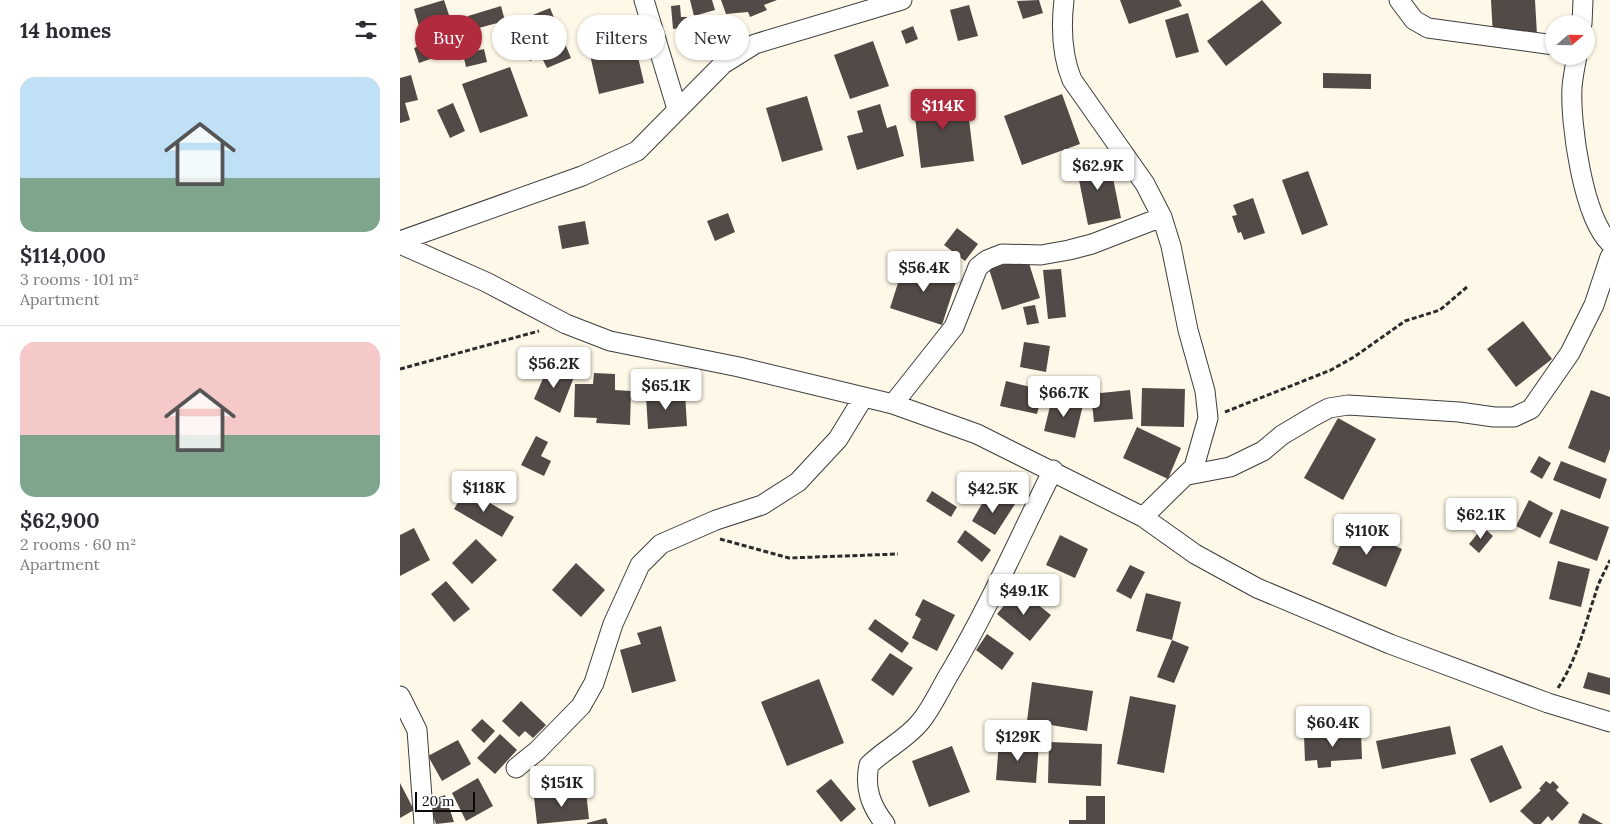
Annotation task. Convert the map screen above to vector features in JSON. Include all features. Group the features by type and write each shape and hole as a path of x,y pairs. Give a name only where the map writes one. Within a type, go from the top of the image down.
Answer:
{"street":[{"path":"644,0 677,109"},
{"path":"400,242 582,176 637,151 723,64 755,44 902,0"},
{"path":"1064,0 1062,15 1066,65 1072,80 1145,184 1162,217 1172,246 1188,330 1205,390 1208,418 1194,467 1188,475 1143,517"},
{"path":"1399,0 1414,20 1428,28 1545,44"},
{"path":"1582,15 1583,0"},
{"path":"1576,65 1572,88 1576,145 1589,206 1595,222 1610,243"},
{"path":"892,404 954,328 978,267 987,260 1002,254 1041,255 1069,250 1092,244 1162,217"},
{"path":"400,242 486,282 566,324 610,341 739,367 892,404 977,434 1053,470 1143,517 1196,554 1257,588 1390,644 1548,703 1610,722"},
{"path":"1188,475 1230,467 1263,451 1282,435 1329,408 1348,405 1459,412 1494,417 1514,417 1531,409 1574,345 1594,305 1610,257"},
{"path":"516,768 537,751 581,706 594,683 613,624 640,565 661,544 691,530 762,505 798,482 838,439 863,398"},
{"path":"885,824 875,810 868,792 867,775 869,765 883,752 906,737 922,720 982,618 1010,555 1053,470"},
{"path":"400,696 417,730 424,824"}],"path":[{"path":"1208,418 1331,370 1354,357 1405,321 1440,310 1467,287"},
{"path":"400,369 566,324"},
{"path":"691,530 788,558 898,554"},
{"path":"1548,703 1570,668 1585,630 1595,594 1610,560"}],"building":[{"path":"444,0 449,15 416,15 414,9"},
{"path":"690,0 712,0 715,10 694,15"},
{"path":"721,0 777,0 764,5 767,10 750,17 748,12 726,14"},
{"path":"1039,0 1043,13 1023,19 1017,1"},
{"path":"1120,0 1179,0 1182,6 1129,24"},
{"path":"1262,0 1282,23 1226,66 1207,41"},
{"path":"1491,0 1535,0 1537,35 1493,37"},
{"path":"680,5 681,15 675,15 675,29 673,29 671,6"},
{"path":"969,5 978,36 958,41 950,10"},
{"path":"501,6 503,15 492,15 492,24 482,27 482,15 471,15"},
{"path":"550,8 553,15 533,15"},
{"path":"1188,13 1199,52 1176,58 1165,20"},
{"path":"913,26 918,39 906,44 901,31"},
{"path":"873,41 889,86 850,99 834,55"},
{"path":"567,48 571,58 567,60"},
{"path":"482,49 484,49 487,62 466,67 464,60 482,60"},
{"path":"543,60 566,60 547,68"},
{"path":"591,60 639,60 644,83 599,94"},
{"path":"510,67 528,116 480,133 462,84"},
{"path":"1323,73 1371,74 1371,89 1323,88"},
{"path":"411,75 418,100 405,103 410,120 400,123 400,78"},
{"path":"966,94 974,161 921,168 913,100"},
{"path":"1062,94 1080,144 1022,165 1004,116"},
{"path":"807,96 823,150 782,162 766,108"},
{"path":"453,103 465,131 450,138 437,110"},
{"path":"880,104 887,128 896,125 904,156 857,170 847,136 863,132 857,111"},
{"path":"1109,158 1121,218 1088,225 1076,165"},
{"path":"1308,171 1328,225 1302,235 1282,180"},
{"path":"1253,198 1265,233 1244,240 1241,232 1238,233 1232,216 1237,215 1233,205"},
{"path":"728,213 735,232 715,241 707,221"},
{"path":"585,221 589,244 562,249 558,226"},
{"path":"957,228 978,244 965,261 944,245"},
{"path":"1027,257 1040,298 1002,310 989,269"},
{"path":"905,261 957,278 942,325 890,308"},
{"path":"1061,269 1066,317 1048,319 1043,270"},
{"path":"1035,305 1039,323 1027,325 1023,307"},
{"path":"1523,321 1552,359 1516,387 1487,349"},
{"path":"1024,342 1050,346 1046,372 1020,367"},
{"path":"548,367 574,377 560,413 534,399"},
{"path":"594,373 615,374 615,390 631,391 630,425 596,423 597,418 574,417 575,384 593,384"},
{"path":"1006,381 1043,390 1037,414 1000,406"},
{"path":"1142,388 1185,389 1184,427 1141,426"},
{"path":"1130,390 1133,419 1094,422 1091,394"},
{"path":"1591,390 1610,397 1610,449 1605,463 1568,448"},
{"path":"685,393 687,426 648,429 646,396"},
{"path":"1052,398 1083,405 1075,438 1044,431"},
{"path":"1338,418 1376,439 1343,500 1304,478"},
{"path":"1137,427 1181,448 1168,479 1123,458"},
{"path":"536,436 548,442 541,456 551,461 544,476 521,465"},
{"path":"1539,456 1551,463 1542,479 1530,472"},
{"path":"1561,461 1607,479 1600,499 1553,480"},
{"path":"466,489 514,517 502,537 454,509"},
{"path":"932,491 957,507 951,517 926,501"},
{"path":"987,495 996,501 1000,495 1015,504 995,535 972,521"},
{"path":"1529,500 1553,513 1540,538 1516,526"},
{"path":"1561,509 1609,527 1597,561 1549,543"},
{"path":"1349,525 1402,549 1386,587 1332,564"},
{"path":"1483,527 1493,536 1479,553 1469,544"},
{"path":"414,528 430,560 400,576 400,535"},
{"path":"965,530 991,550 982,562 957,542"},
{"path":"1060,535 1088,549 1075,578 1046,565"},
{"path":"476,539 497,560 472,584 452,563"},
{"path":"1558,561 1590,569 1581,607 1549,599"},
{"path":"576,563 605,590 581,617 552,590"},
{"path":"1130,565 1145,572 1131,599 1116,591"},
{"path":"446,581 470,609 454,622 431,594"},
{"path":"1022,592 1051,615 1030,641 997,614 1011,597 1015,601"},
{"path":"1146,593 1181,602 1172,640 1136,631"},
{"path":"923,599 955,615 937,651 912,638 921,619 915,615"},
{"path":"875,619 909,643 902,653 868,629"},
{"path":"661,626 676,681 632,693 620,650 641,644 637,633"},
{"path":"987,634 1014,653 1002,670 976,650"},
{"path":"1172,640 1189,647 1174,683 1157,677"},
{"path":"890,653 913,668 893,696 871,680"},
{"path":"1588,672 1610,678 1610,695 1583,688"},
{"path":"819,679 844,743 787,766 761,702"},
{"path":"1032,682 1093,691 1087,731 1027,721"},
{"path":"1130,696 1176,705 1164,773 1117,764"},
{"path":"521,701 546,725 533,738 525,731 519,737 502,721"},
{"path":"482,719 495,731 484,743 471,730"},
{"path":"1450,726 1456,754 1382,769 1376,741"},
{"path":"1361,732 1362,759 1331,761 1331,767 1318,768 1317,760 1305,761 1304,736"},
{"path":"500,734 517,750 495,774 477,758"},
{"path":"458,740 471,764 442,781 428,756"},
{"path":"999,742 1039,744 1036,783 996,780"},
{"path":"1049,742 1102,744 1101,786 1048,783"},
{"path":"1502,745 1522,788 1490,803 1470,759"},
{"path":"952,746 970,792 929,807 912,761"},
{"path":"478,778 493,806 466,821 452,793"},
{"path":"831,779 856,809 841,822 816,791"},
{"path":"1546,781 1550,784 1553,781 1559,787 1556,790 1569,803 1552,821 1548,816 1541,824 1534,824 1520,811 1541,790 1539,789"},
{"path":"400,783 414,810 400,818"},
{"path":"586,791 589,819 537,824 534,797"},
{"path":"445,795 454,822 436,824 428,801"},
{"path":"1086,796 1105,796 1105,824 1069,824 1069,820 1086,820"},
{"path":"1583,813 1603,824 1578,823"},
{"path":"606,818 608,824 587,824 587,823"}]}
